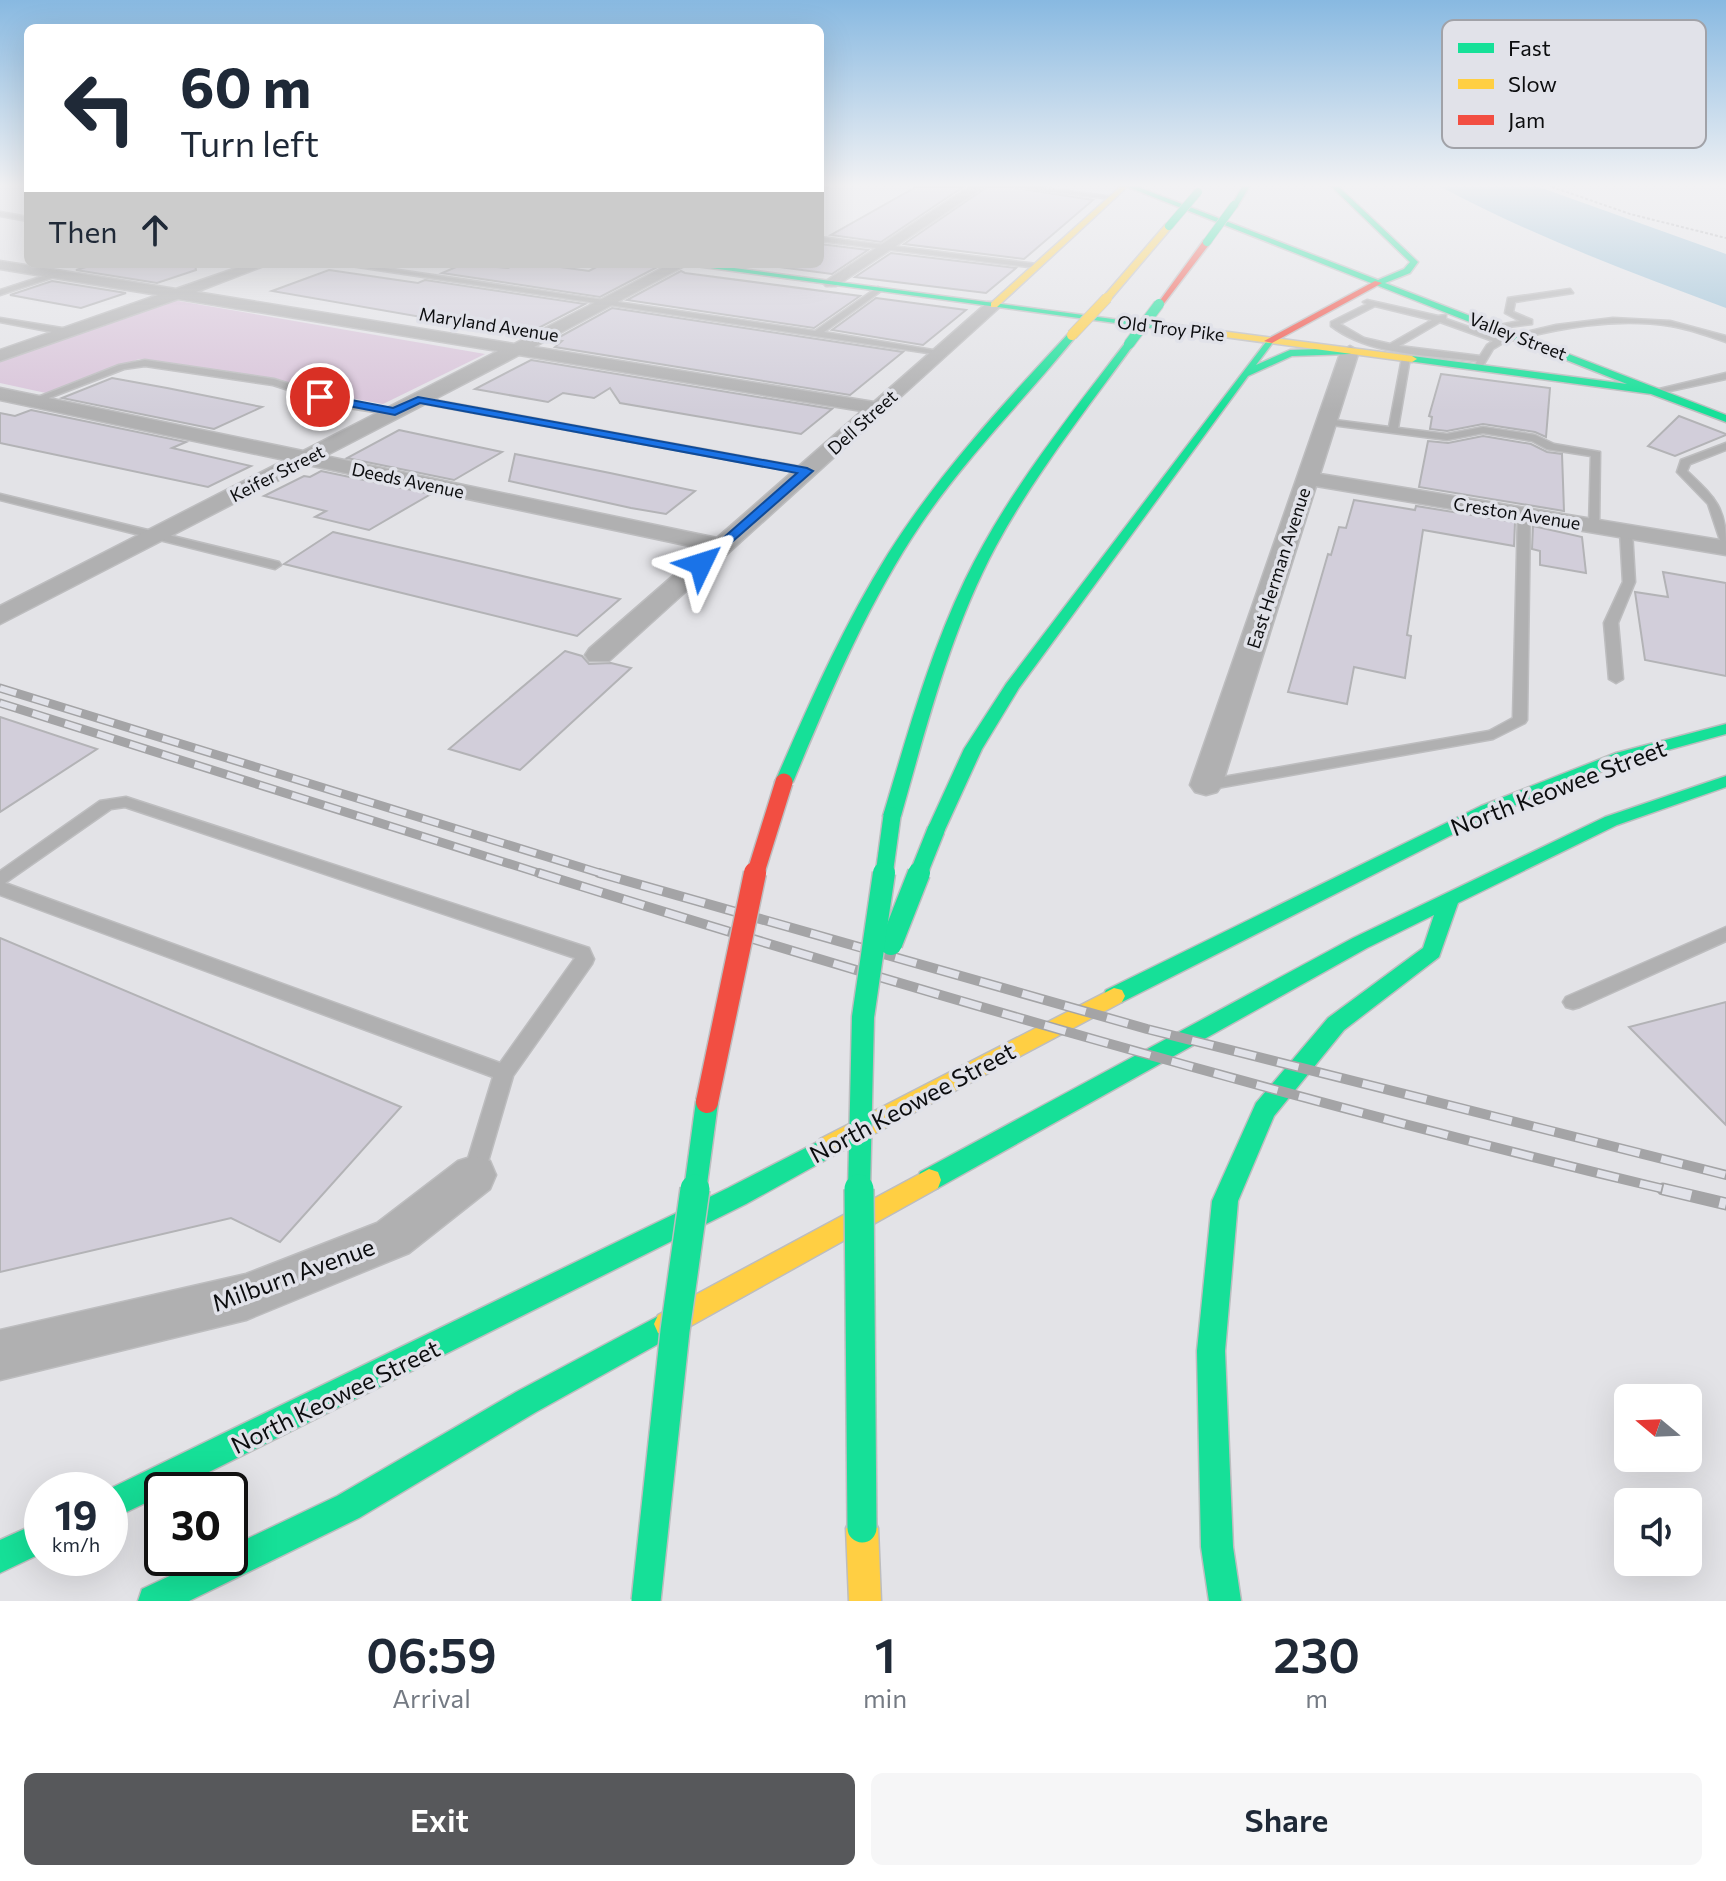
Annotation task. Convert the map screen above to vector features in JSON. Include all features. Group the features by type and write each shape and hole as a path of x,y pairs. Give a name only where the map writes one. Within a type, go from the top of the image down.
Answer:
{"main road":[{"name":"Dell Street","path":"994,305 1042,262"},
{"path":"646,1601 677,1302 718,1045 752,884 784,782 831,671 877,583 943,485 999,415 1138,262"},
{"path":"865,1601 858,1249 863,1017 892,816 929,692 975,574 1041,461 1192,262"},
{"name":"Valley Street","path":"1323,262 1446,315 1554,350 1726,419"},
{"path":"863,1017 936,830 973,749 1012,687 1269,341 1348,297 1407,271 1414,262"},
{"name":"Old Troy Pike","path":"736,268 1269,341 1349,338 1485,356 1519,372 1656,391"},
{"path":"1311,318 1312,328 1319,333 1349,338"},
{"path":"1247,373 1290,353 1349,338"},
{"path":"1519,372 1564,366 1565,361 1554,350"},
{"name":"North Keowee Street","path":"128,1496 723,1203 1013,1047 1454,825 1509,800 1647,749 1726,729"},
{"path":"154,1601 348,1507 526,1402 1360,943 1611,821 1726,781"},
{"path":"1225,1601 1217,1547 1211,1351 1225,1201 1264,1110 1336,1024 1432,952 1450,899"},
{"path":"0,1557 24,1546"}],"street":[{"name":"Maryland Avenue","path":"0,262 24,267"},
{"path":"831,283 864,262"},
{"name":"Maryland Avenue","path":"30,268 877,408"},
{"path":"0,356 251,268"},
{"name":"Keifer Street","path":"0,616 675,268"},
{"name":"Dell Street","path":"599,655 994,305"},
{"name":"East Herman Avenue","path":"1206,785 1327,422 1349,338"},
{"name":"Deeds Avenue","path":"0,394 722,546"},
{"name":"Creston Avenue","path":"1308,478 1726,548"},
{"name":"Milburn Avenue","path":"0,1355 246,1297 393,1238 474,1175"}],"lane":[{"path":"1001,262 1037,266"},
{"path":"369,268 941,352"},
{"path":"0,293 59,274"},
{"path":"816,334 878,289"},
{"path":"1485,356 1503,334 1529,322 1509,313 1511,300 1570,291"},
{"path":"1348,297 1446,315"},
{"path":"1349,338 1334,324 1374,304"},
{"path":"1393,430 1397,345 1428,329 1446,315"},
{"path":"1503,334 1623,319 1662,321 1726,339"},
{"path":"0,320 68,332"},
{"path":"1465,340 1485,356"},
{"path":"1454,347 1485,356"},
{"path":"33,401 122,367 145,363 262,380 342,404 395,412"},
{"path":"1656,391 1726,376"},
{"path":"418,400 807,471"},
{"path":"1327,422 1447,437 1483,430 1535,438 1551,447 1596,454 1595,526"},
{"path":"1726,446 1685,462 1682,472 1713,503 1726,540"},
{"path":"0,497 275,565"},
{"path":"1206,785 1493,735 1520,720 1524,514"},
{"path":"1616,679 1611,623 1629,582 1626,531"},
{"path":"0,879 106,805 126,802 582,953 585,959 504,1073 474,1175"},
{"path":"0,888 504,1073"},
{"path":"1573,1002 1726,933"}],"shaded area":[{"path":"173,300 485,354 383,404 139,359 46,393 0,383 0,362"}],"water":[{"path":"1604,262 1726,262 1726,308"}],"building":[{"path":"824,262 850,262 832,274 786,268 824,268"},
{"path":"878,262 964,262 1016,268 986,293 855,277"},
{"path":"196,268 196,270 157,283 76,270"},
{"path":"454,268 567,268 589,271 595,268 655,268 600,297 442,273"},
{"path":"329,270 418,283 425,280 585,304 525,335 272,291"},
{"path":"681,271 860,296 814,328 627,300"},
{"path":"52,281 126,293 81,308 10,295"},
{"path":"876,298 966,310 923,345 832,330"},
{"path":"612,308 903,352 850,395 555,347 562,341 554,340"},
{"path":"531,360 832,409 801,434 620,403 610,388 594,398 563,393 548,402 475,389"},
{"path":"1441,374 1550,388 1546,437 1535,432 1483,424 1447,431 1430,429 1432,417 1429,416"},
{"path":"112,378 262,407 214,429 62,398"},
{"path":"31,410 186,442 172,448 251,466 208,487 0,443 0,413 15,416"},
{"path":"1679,416 1726,435 1675,456 1648,446"},
{"path":"399,430 502,452 454,480 347,458"},
{"path":"1483,436 1531,444 1547,452 1562,454 1564,511 1419,487 1428,441 1448,443"},
{"path":"515,454 695,491 666,514 631,508 509,481"},
{"path":"321,471 431,494 369,530 315,517 326,511 264,496"},
{"path":"1354,500 1415,510 1416,506 1515,522 1514,546 1423,530 1407,635 1411,636 1405,678 1354,667 1347,704 1288,692 1328,554 1331,555 1339,527 1346,528"},
{"path":"1533,526 1582,537 1586,573 1540,565 1540,551 1532,549"},
{"path":"333,532 620,599 577,636 284,564"},
{"path":"1663,572 1726,583 1726,676 1645,660 1635,592 1668,597"},
{"path":"565,651 582,656 589,664 611,663 631,668 520,770 449,749"},
{"path":"0,717 97,749 0,812"},
{"path":"0,938 401,1107 280,1242 231,1218 0,1272"},
{"path":"1726,1002 1726,1125 1629,1027"}],"railway":[{"path":"0,688 606,875"},
{"path":"0,703 545,875"},
{"path":"539,873 1102,1042 1386,1119 1672,1191"},
{"path":"599,873 606,875"},
{"path":"606,875 1147,1029 1726,1175"},
{"path":"1663,1189 1726,1204"}],"traffic: fast":[{"path":"1323,262 1726,419"},
{"path":"1378,283 1407,271 1414,262"},
{"path":"716,268 1167,327"},
{"path":"1129,344 1159,304"},
{"path":"784,782 850,636 896,552 935,494 1072,335"},
{"path":"936,830 973,749 1012,687 1269,341"},
{"path":"892,816 938,666 973,578 1025,486 1129,344"},
{"path":"1247,373 1290,353 1350,351"},
{"path":"1412,359 1656,391"},
{"path":"1114,996 1487,810 1622,757 1726,729"},
{"path":"929,1180 1360,943 1611,821 1726,781"},
{"path":"862,1528 858,1249 863,1017 892,816"},
{"path":"891,944 936,830"},
{"path":"1225,1601 1217,1547 1211,1351 1225,1201 1264,1110 1336,1024 1432,952 1450,899"},
{"path":"646,1601 675,1331 707,1102"},
{"path":"128,1496 737,1196 829,1146"},
{"path":"154,1601 348,1507 526,1402 668,1324"},
{"path":"0,1557 24,1546"}],"traffic: slow":[{"path":"994,305 1042,262"},
{"path":"1107,298 1138,262"},
{"path":"1072,335 1107,298"},
{"path":"1167,327 1412,359"},
{"path":"829,1146 1114,996"},
{"path":"668,1324 929,1180"},
{"path":"862,1528 865,1601"}],"traffic: jam":[{"path":"1159,304 1192,262"},
{"path":"1269,341 1378,283"},
{"path":"707,1102 751,886 784,782"}],"route":[{"path":"320,397 366,409 395,412 418,400 807,471 701,564"}]}
